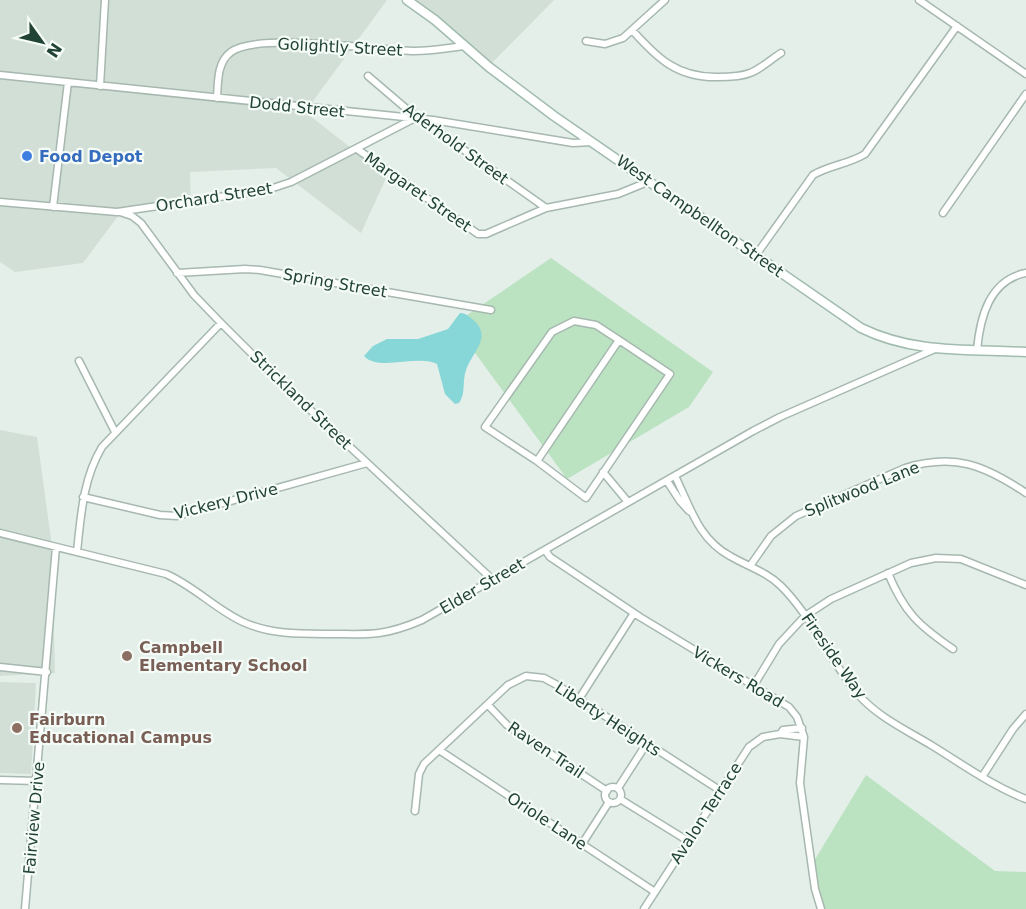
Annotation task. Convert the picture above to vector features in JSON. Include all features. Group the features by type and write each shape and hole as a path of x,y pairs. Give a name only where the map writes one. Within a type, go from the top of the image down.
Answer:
{"main road":[{"name":"West Campbellton Street","path":"407,0 435,20 521,92 861,328 898,343 936,348 1026,352"}],"street":[{"path":"100,86 105,0"},
{"path":"586,41 604,44 623,38 665,0"},
{"path":"919,0 1026,74"},
{"path":"756,255 813,175 822,170 854,161 865,154 957,26"},
{"path":"632,30 652,53 670,66 690,75 730,77 750,73 781,53"},
{"name":"Golightly Street","path":"217,98 222,63 230,53 241,47 280,43 414,51 464,45"},
{"name":"Dodd Street","path":"0,75 423,120 504,130 573,143 593,142"},
{"name":"Aderhold Street","path":"368,76 423,120 546,208"},
{"path":"53,207 68,82"},
{"path":"942,213 1026,94"},
{"name":"Orchard Street","path":"0,202 120,212 280,187 413,119"},
{"name":"Margaret Street","path":"357,149 478,234 486,234 546,208 618,194 650,181"},
{"name":"Strickland Street","path":"120,212 132,216 141,223 194,295 277,379 493,580"},
{"name":"Spring Street","path":"177,273 260,270 491,310"},
{"path":"976,350 979,327 987,304 1005,283 1019,274 1026,273"},
{"path":"574,321 596,325 619,340 670,374 586,498 537,461 486,427 552,332 574,321"},
{"path":"77,552 87,479 102,447 221,323"},
{"path":"537,461 619,340"},
{"name":"Elder Street","path":"0,533 165,574 189,586 242,621 266,630 291,634 364,635 401,628 422,620 780,417 936,348"},
{"path":"79,362 115,432"},
{"name":"Splitwood Lane","path":"750,566 771,536 796,516 921,463 951,461 981,467 994,472 1026,493"},
{"name":"Vickery Drive","path":"83,497 160,515 177,516 367,463"},
{"path":"603,472 628,502"},
{"name":"Fireside Way","path":"675,476 687,500 690,512"},
{"name":"Fireside Way","path":"667,481 690,512 701,532 715,546 779,584 806,616 851,685 867,704 982,777 1026,799"},
{"name":"Fairview Drive","path":"26,909 56,547"},
{"name":"Vickers Road","path":"544,550 550,557 634,614 754,685 789,708 797,717 804,737 800,783 815,889 821,909"},
{"path":"754,685 779,644 806,616 831,599 921,560 950,558 972,563 1026,585"},
{"path":"888,573 897,596 911,615 953,649"},
{"path":"579,699 634,614"},
{"path":"0,666 47,672"},
{"name":"Liberty Heights","path":"415,810 419,774 424,764 508,685 525,676 544,678 721,791"},
{"name":"Raven Trail","path":"488,705 507,725 607,790"},
{"path":"982,777 1013,729 1026,714"},
{"name":"Avalon Terrace","path":"780,734 783,730 802,728"},
{"name":"Avalon Terrace","path":"644,909 749,747 763,737 780,734 804,737"},
{"path":"618,788 647,743"},
{"name":"Oriole Lane","path":"439,750 655,892"},
{"path":"0,780 37,782"},
{"path":"609,802 606,795 607,790 610,787 618,788"},
{"path":"609,802 617,802 620,799 621,792 618,788"},
{"path":"620,799 688,841"},
{"path":"582,844 609,802"}],"shaded area":[{"path":"0,0 387,0 305,112 387,176 361,233 276,168 190,172 191,207 124,208 83,263 15,272 0,262"},
{"path":"411,0 554,0 490,65"},
{"path":"0,430 37,437 52,546 55,673 0,676"},
{"name":"Fairburn Educational Campus","path":"0,682 36,683 31,774 0,773"}],"green space":[{"path":"551,258 713,372 689,407 567,479 454,324"},
{"path":"866,775 995,871 1026,872 1026,909 821,909 808,871"}],"water":[{"path":"460,313 467,315 478,326 481,338 466,370 459,403 455,404 445,394 437,364 429,361 379,363 370,361 364,356 373,346 387,339 418,339 448,329"}],"place":[{"name":"Food Depot","path":"27,156"},
{"name":"Campbell Elementary School","path":"127,656"},
{"name":"Fairburn Educational Campus","path":"17,728"}]}
